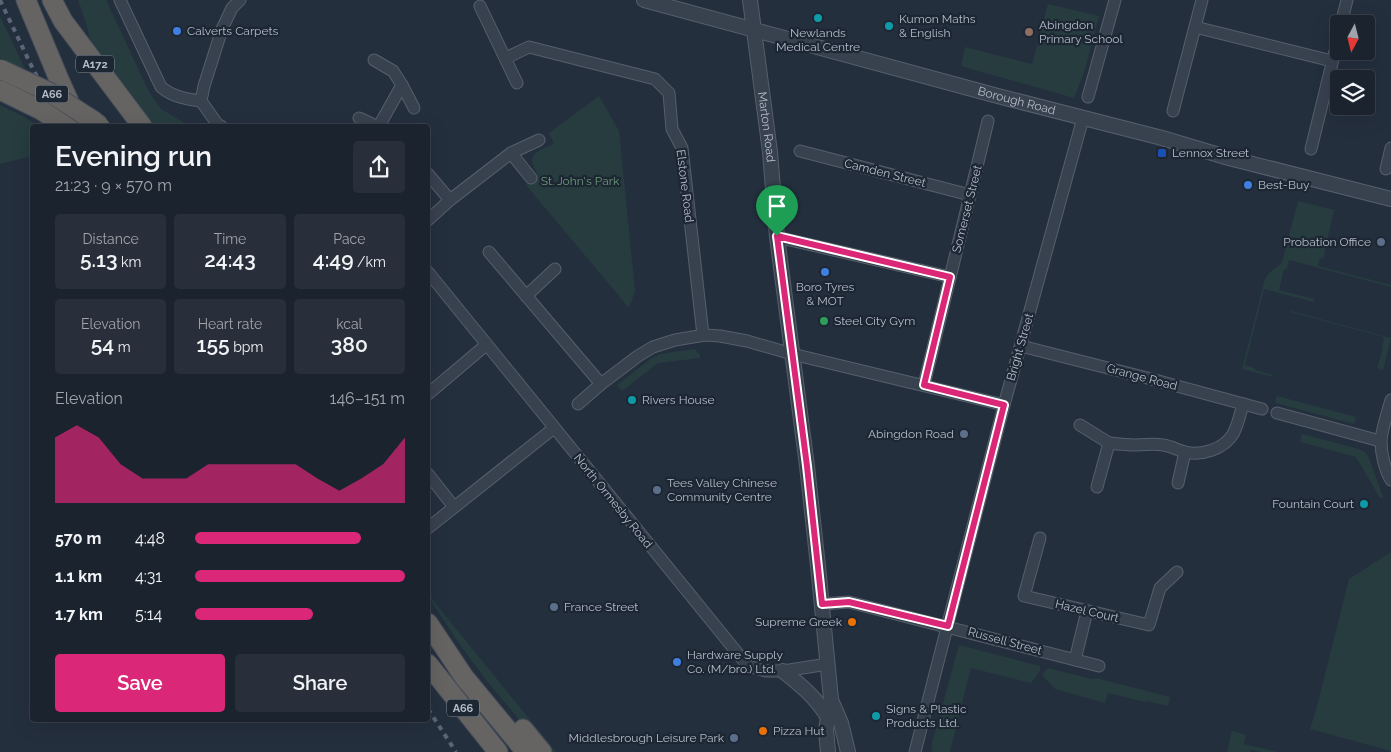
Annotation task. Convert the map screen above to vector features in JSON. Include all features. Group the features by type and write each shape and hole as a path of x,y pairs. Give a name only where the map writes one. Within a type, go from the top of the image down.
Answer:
{"highway":[{"name":"A172","path":"26,0 79,124"},
{"name":"A172","path":"52,0 63,21 140,124"},
{"name":"A66","path":"0,69 49,92 97,124"},
{"name":"A66","path":"0,90 41,110 62,124"},
{"name":"A66","path":"430,626 464,677 526,752"},
{"name":"A66","path":"430,667 498,752"},
{"path":"464,677 508,712 542,752"}],"street":[{"path":"120,0 161,87 176,96 201,100"},
{"path":"217,124 201,100 222,29 232,8 240,0"},
{"name":"Borough Road","path":"644,0 984,93 1162,138 1229,158 1391,198"},
{"name":"Marton Road","path":"750,0 770,152 777,236 807,466 822,604 831,699 826,730 828,752"},
{"path":"1088,97 1115,0"},
{"path":"1172,111 1202,0"},
{"path":"1344,15 1347,0"},
{"path":"480,6 517,83"},
{"path":"1195,27 1332,62 1311,149"},
{"name":"Elstone Road","path":"506,58 529,48 655,79 669,93 672,128 682,148 704,335"},
{"path":"374,60 393,71 414,108"},
{"path":"379,124 402,85"},
{"path":"359,118 373,124"},
{"name":"Bright Street","path":"915,752 1004,405 1083,118"},
{"name":"Somerset Street","path":"924,385 988,121"},
{"path":"430,218 450,200 511,153 540,140"},
{"path":"1386,169 1391,148"},
{"name":"Camden Street","path":"800,151 970,195"},
{"path":"511,153 531,178"},
{"path":"430,176 450,200"},
{"path":"777,236 950,277"},
{"path":"489,252 601,384"},
{"path":"526,296 555,268"},
{"name":"North Ormesby Road","path":"430,275 748,666 766,671 783,671 828,664"},
{"path":"578,404 601,384 653,347 675,340 704,335 747,341 792,354 1004,405"},
{"path":"430,392 486,345"},
{"name":"Grange Road","path":"1021,346 1262,409"},
{"path":"1391,400 1380,441 1382,454 1391,480"},
{"path":"1080,425 1109,443 1133,445 1160,444 1185,452 1208,452 1219,448 1234,433 1243,404"},
{"path":"1277,413 1380,441"},
{"path":"430,526 554,428"},
{"path":"1097,487 1109,443"},
{"path":"1178,483 1185,452"},
{"path":"430,477 454,507"},
{"name":"Hazel Court","path":"1040,538 1024,596 1149,625 1160,588 1177,572"},
{"name":"Russell Street","path":"822,604 849,602 1099,666"},
{"path":"1075,660 1088,611"},
{"path":"783,671 804,687 818,701 828,717"},
{"name":"Marton Road","path":"831,699 841,723 848,752"}],"green space":[{"path":"78,0 106,0 149,92 161,109 187,124 148,124 93,51"},
{"path":"1048,4 1099,16 1084,73 1074,98 961,66 965,47 1032,64"},
{"path":"0,16 25,69 2,60 0,57"},
{"name":"St. John's Park","path":"599,96 619,131 635,291 629,308 526,185 531,178 537,175 532,162 534,155 554,144 549,133"},
{"path":"0,105 36,124 30,124 30,156 0,164"},
{"path":"1298,201 1334,210 1323,259 1320,258 1318,266 1391,285 1391,287 1289,260 1287,269 1284,269 1279,290 1314,299 1314,302 1264,289 1245,365 1273,375 1273,377 1242,369 1265,279 1282,262"},
{"path":"1291,311 1391,338 1383,370 1377,368 1384,337"},
{"path":"695,349 700,358 658,363 622,391 617,385 660,354"},
{"path":"1277,396 1356,417 1354,424 1275,403"},
{"path":"1302,434 1365,452 1383,497 1380,498 1356,457 1300,442"},
{"path":"1391,552 1391,751 1310,729 1349,579"},
{"path":"430,596 556,752 547,752 490,685 460,645"},
{"path":"959,645 1040,666 1040,671 1031,683 971,668 951,752 934,752 932,751 932,743"},
{"path":"1048,668 1170,697 1168,706 1108,693 1105,703 1055,689 1042,675"},
{"path":"1232,731 1246,735 1244,744 1277,752 1251,750 1250,752 1227,752"}],"railway":[{"path":"0,0 62,124"},
{"path":"430,712 456,752"}],"place":[{"name":"Newlands Medical Centre","path":"818,18"},
{"name":"Kumon Maths & English","path":"889,26"},
{"name":"Calverts Carpets","path":"177,31"},
{"name":"Abingdon Primary School","path":"1029,32"},
{"name":"Lennox Street","path":"1162,153"},
{"name":"Best-Buy","path":"1248,185"},
{"name":"Probation Office","path":"1381,242"},
{"name":"Boro Tyres & MOT","path":"825,272"},
{"name":"Steel City Gym","path":"824,321"},
{"name":"Rivers House","path":"632,400"},
{"name":"Abingdon Road","path":"964,434"},
{"name":"Tees Valley Chinese Community Centre","path":"657,490"},
{"name":"Fountain Court","path":"1364,504"},
{"name":"France Street","path":"554,607"},
{"name":"Supreme Greek","path":"852,622"},
{"name":"Hardware Supply Co. (M/bro.) Ltd.","path":"677,662"},
{"name":"Signs & Plastic Products Ltd.","path":"876,716"},
{"name":"Pizza Hut","path":"763,731"},
{"name":"Middlesbrough Leisure Park","path":"734,738"}],"route":[{"path":"777,236 950,277 924,385 1004,405 948,626 849,602 822,604 807,466 777,236"}]}
